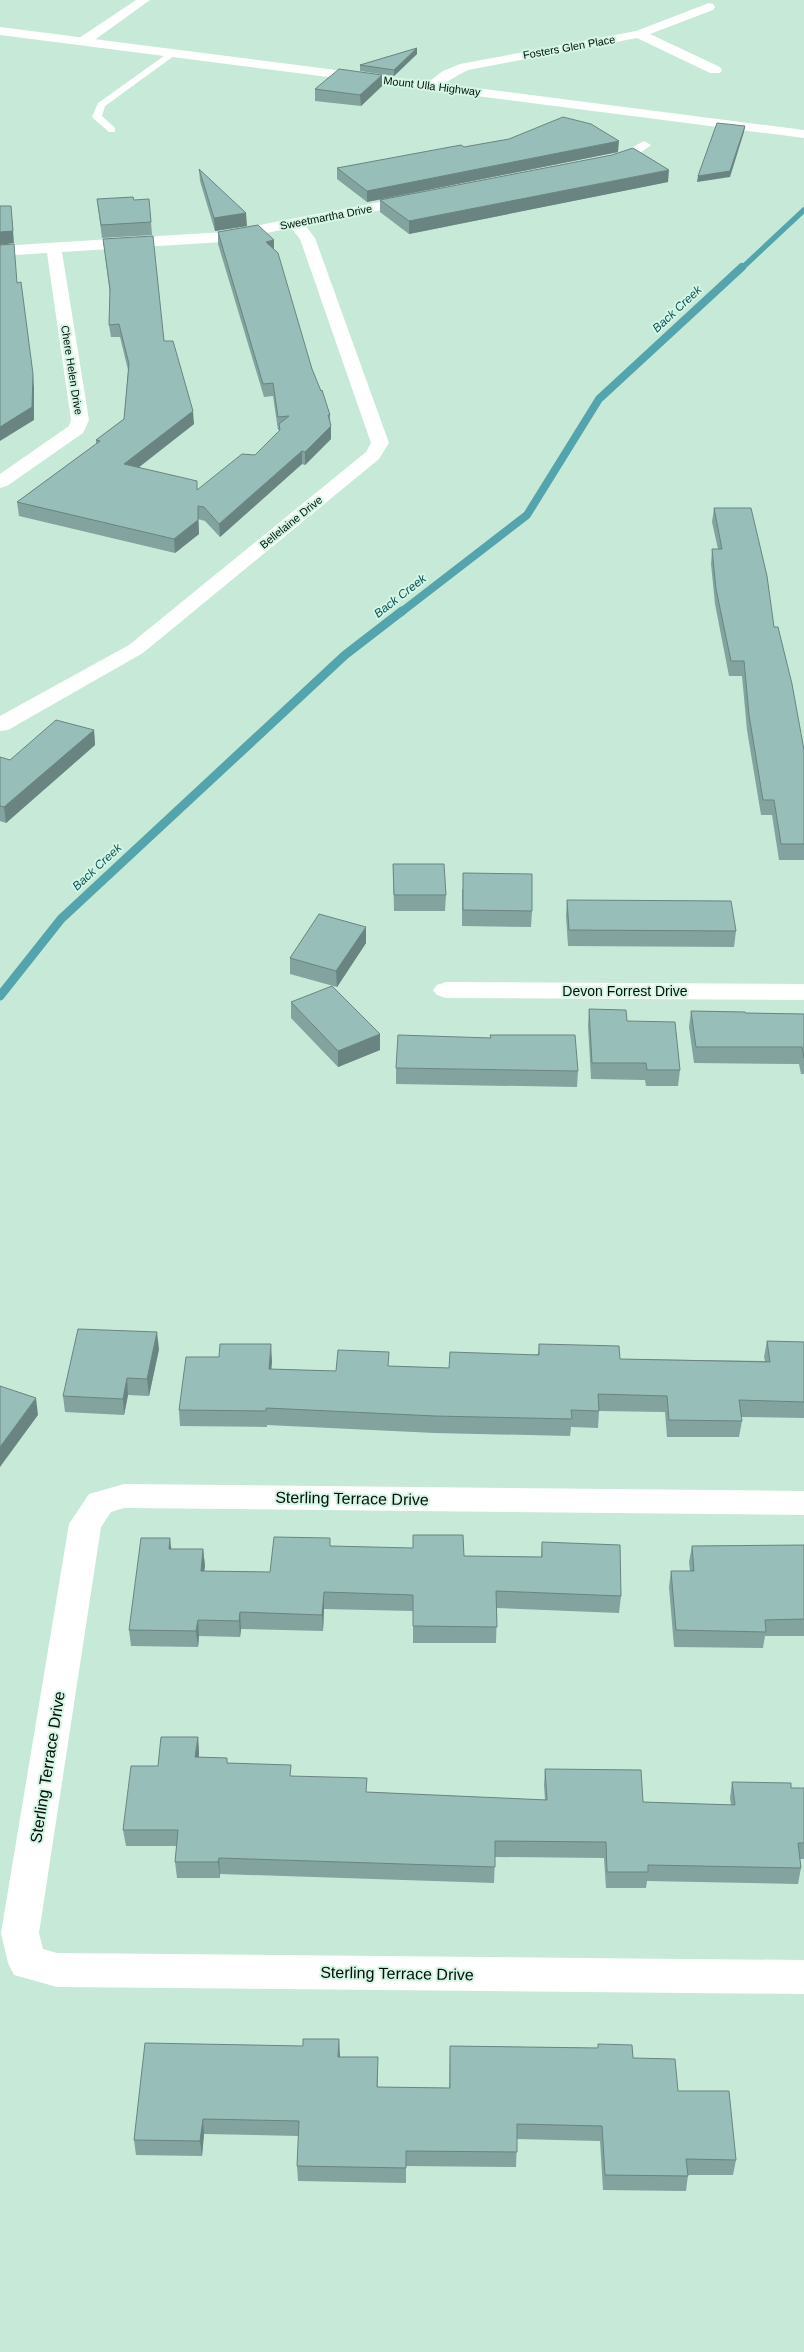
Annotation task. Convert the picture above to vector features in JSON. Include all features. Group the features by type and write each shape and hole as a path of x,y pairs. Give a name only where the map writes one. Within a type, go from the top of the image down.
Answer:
{"street":[{"path":"84,42 144,0"},
{"name":"Fosters Glen Place","path":"430,86 448,74 465,67 639,34 708,7"},
{"name":"Mount Ulla Highway","path":"0,31 804,134"},
{"path":"639,34 715,70"},
{"path":"586,166 627,156 644,145"},
{"name":"Sweetmartha Drive","path":"0,251 222,237 431,196"},
{"name":"Bellelaine Drive","path":"0,725 136,649 374,455 380,443 306,238 295,223"},
{"name":"Chere Helen Drive","path":"0,482 77,429 80,420 54,248"},
{"name":"Devon Forrest Drive","path":"446,990 804,992"},
{"name":"Sterling Terrace Drive","path":"804,1503 124,1496 100,1503 84,1524 20,1933 27,1963 57,1970 804,1977"}],"lane":[{"path":"112,130 97,117 101,105 174,53"}],"building":[{"path":"417,48 394,70 360,65"},
{"path":"339,69 382,75 360,95 315,89"},
{"path":"563,117 591,124 619,141 367,191 337,168 461,145 464,147 509,139"},
{"path":"717,123 745,126 730,171 698,176"},
{"path":"633,148 669,170 409,221 380,200 612,155"},
{"path":"199,169 246,213 214,218"},
{"path":"133,197 134,200 149,199 151,222 101,225 97,199"},
{"path":"0,206 11,206 13,231 0,232"},
{"path":"258,225 274,240 266,242 278,253 312,369 322,390 330,415 328,415 331,426 305,452 302,451 219,524 204,507 198,506 198,520 174,539 17,502 100,441 96,440 124,419 129,364 119,324 109,325 110,289 103,239 153,236 164,341 173,341 193,411 124,464 197,481 197,490 242,454 255,455 280,430 279,424 289,416 278,417 273,383 263,384 218,232"},
{"path":"14,244 17,283 21,282 33,374 32,407 0,427 0,245"},
{"path":"714,508 751,508 767,576 774,627 778,627 792,684 804,750 804,844 781,844 774,800 763,800 749,715 744,661 731,661 716,589 712,549 722,549"},
{"path":"56,720 94,730 4,807 0,806 0,757 10,760"},
{"path":"393,864 444,864 446,895 394,895"},
{"path":"463,873 532,874 532,911 463,910"},
{"path":"567,900 731,901 736,931 569,930"},
{"path":"319,914 366,927 336,971 290,958"},
{"path":"332,986 380,1034 338,1051 291,1002"},
{"path":"589,1009 626,1010 627,1021 675,1022 680,1070 647,1070 646,1063 592,1063"},
{"path":"691,1011 804,1014 804,1058 802,1047 696,1047"},
{"path":"398,1035 491,1038 490,1035 575,1035 578,1071 396,1068"},
{"path":"78,1329 157,1332 147,1379 127,1378 123,1399 63,1396"},
{"path":"767,1341 804,1342 804,1402 739,1400 742,1421 669,1420 667,1396 598,1394 599,1411 571,1410 572,1419 435,1416 266,1408 266,1411 179,1410 186,1357 219,1357 220,1344 271,1344 269,1369 336,1371 338,1350 389,1352 388,1366 449,1368 450,1352 539,1355 539,1344 619,1346 620,1359 770,1362"},
{"path":"0,1386 36,1398 0,1447"},
{"path":"413,1535 463,1535 464,1556 542,1557 542,1542 620,1545 621,1596 496,1591 497,1627 413,1626 413,1595 324,1592 322,1615 240,1612 239,1621 198,1620 196,1631 129,1630 141,1538 170,1538 169,1549 203,1549 201,1571 270,1572 274,1537 330,1538 330,1546 413,1548"},
{"path":"804,1545 804,1619 765,1620 766,1632 676,1630 671,1571 694,1571 692,1546"},
{"path":"161,1737 198,1737 195,1757 227,1758 227,1763 291,1765 290,1776 367,1778 366,1792 547,1800 545,1769 641,1770 643,1802 735,1805 732,1782 791,1783 791,1788 804,1788 804,1843 798,1843 801,1868 648,1865 648,1872 607,1872 606,1842 495,1841 495,1867 219,1858 218,1862 175,1862 178,1830 123,1830 131,1766 158,1766"},
{"path":"303,2039 339,2039 338,2057 378,2057 377,2087 450,2088 450,2046 598,2048 598,2044 632,2045 633,2058 675,2059 678,2091 729,2091 736,2160 686,2159 688,2176 605,2175 602,2126 517,2124 517,2152 406,2151 406,2168 297,2166 299,2121 203,2119 200,2141 134,2140 145,2043 303,2046"}],"waterway":[{"name":"Back Creek","path":"741,269 804,210"},
{"name":"Back Creek","path":"400,613 527,515 599,399 742,267"},
{"name":"Back Creek","path":"0,996 61,919 345,655 402,611"}]}
